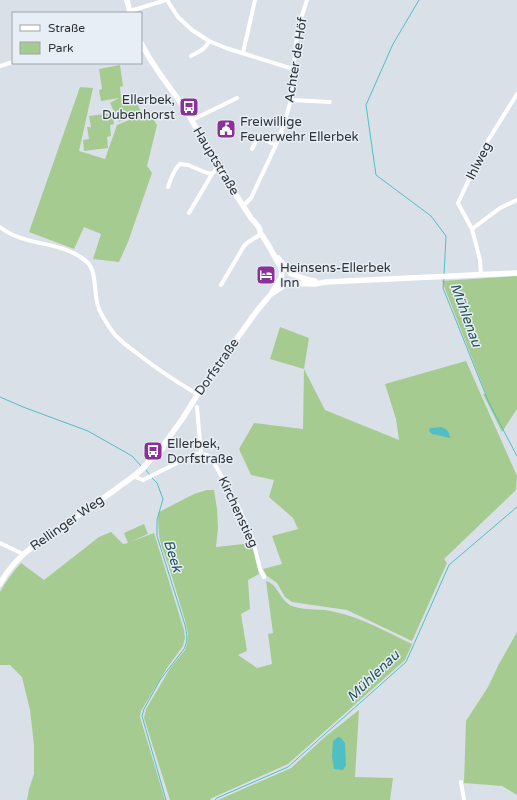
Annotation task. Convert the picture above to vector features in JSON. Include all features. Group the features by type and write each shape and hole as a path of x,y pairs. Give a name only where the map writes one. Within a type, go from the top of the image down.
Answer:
{"main road":[{"path":"127,0 130,12"},
{"name":"Hauptstraße","path":"142,46 150,60 186,110 218,167 251,218 258,226 281,268 282,277"},
{"name":"Hauptstraße","path":"270,248 290,273"},
{"path":"326,282 309,280 286,272 282,277 283,281 289,283 315,284 326,282 517,273"},
{"path":"289,283 293,279 290,273"},
{"name":"Dorfstraße","path":"141,470 155,452 165,443 183,418 204,384 282,277"},
{"name":"Dorfstraße","path":"271,294 289,283"},
{"name":"Rellinger Weg","path":"0,584 11,566 23,554 107,496 141,470"}],"street":[{"path":"130,12 166,0 178,17 192,30 209,41 226,48 293,68"},
{"path":"243,53 255,0"},
{"name":"Achter de Höf","path":"243,206 251,198 283,127 290,100 298,28 307,0"},
{"path":"191,56 208,46 209,41"},
{"path":"0,66 12,62"},
{"name":"Ihlweg","path":"472,229 458,203 484,148 517,94"},
{"path":"192,120 237,98"},
{"path":"290,100 330,102"},
{"path":"252,149 260,132"},
{"path":"258,136 276,144"},
{"path":"168,187 173,173 180,164 188,165 207,174 212,174"},
{"path":"189,213 212,174 218,167"},
{"path":"481,275 480,260 472,229 500,208 517,200"},
{"path":"0,227 18,237 50,245 81,257 88,263 92,270 98,308 115,334 122,342 156,368 197,394"},
{"path":"221,285 244,246 261,233"},
{"path":"133,476 143,480 195,454 201,454 197,407"},
{"name":"Kirchenstieg","path":"201,454 207,455 212,459 239,508 252,537 260,569 264,577"},
{"path":"0,543 23,554"},
{"path":"461,782 464,800"}],"green space":[{"path":"120,65 123,86 120,87 121,97 132,93 141,112 119,122 110,103 119,98 101,101 99,90 102,89 99,69"},
{"path":"80,87 93,88 79,151 105,159 117,125 149,112 157,125 147,166 152,173 128,242 119,262 93,259 101,234 84,227 74,249 29,232"},
{"path":"112,113 114,124 110,125 111,136 107,137 108,148 84,151 83,140 89,139 87,127 91,127 89,116"},
{"path":"517,276 517,409 502,432 483,394 486,394 442,281"},
{"path":"280,327 309,338 304,369 270,359"},
{"path":"466,361 517,476 516,490 444,559 447,563 412,641 347,610 292,602 285,597 277,583 267,576 263,569 282,564 272,536 298,529 293,518 269,497 274,480 251,475 239,449 254,423 303,429 304,369 325,410 399,440 396,419 385,384"},
{"path":"207,490 214,490 217,509 218,528 216,547 252,543 259,574 248,580 250,609 241,614 247,651 238,655 257,668 272,664 268,634 273,633 266,581 273,585 288,604 292,606 297,608 330,611 355,618 412,644 405,660 288,764 210,800 170,800 144,718 146,709 171,667 185,650 188,634 162,548 159,536 158,519 159,512 194,494"},
{"path":"144,524 148,534 130,542 154,533 184,630 185,638 183,646 167,668 141,711 140,717 165,800 27,800 34,774 34,745 30,710 22,677 10,665 0,665 0,592 21,563 44,580 99,537 111,532 123,544 128,543 124,533"},
{"path":"517,632 517,795 502,786 464,783 466,721 488,687"},
{"path":"359,710 355,777 393,778 390,800 218,800 291,768 326,736"}],"water":[{"path":"441,427 446,429 450,438 432,434 429,431 430,428"},
{"path":"338,737 345,743 346,765 343,770 334,769 332,757 333,741"}],"waterway":[{"name":"Mühlenau","path":"419,0 393,44 366,105 376,175 431,216 446,236 444,275"},
{"name":"Mühlenau","path":"444,278 443,288 489,403 517,456"},
{"name":"Beek","path":"0,397 88,431 132,456 142,467"},
{"name":"Beek","path":"146,470 150,475"},
{"name":"Beek","path":"152,478 157,483 163,499 157,520 157,536 185,625 187,637 184,649 160,680 144,709 142,716 166,800"},
{"name":"Mühlenau","path":"215,800 288,767 406,662 449,565 517,507"}],"place":[{"name":"Ellerbek, Dubenhorst","path":"189,107"},
{"name":"Freiwillige Feuerwehr Ellerbek","path":"226,129"},
{"name":"Heinsens-Ellerbek Inn","path":"266,275"},
{"name":"Ellerbek, Dorfstraße","path":"153,451"}]}
